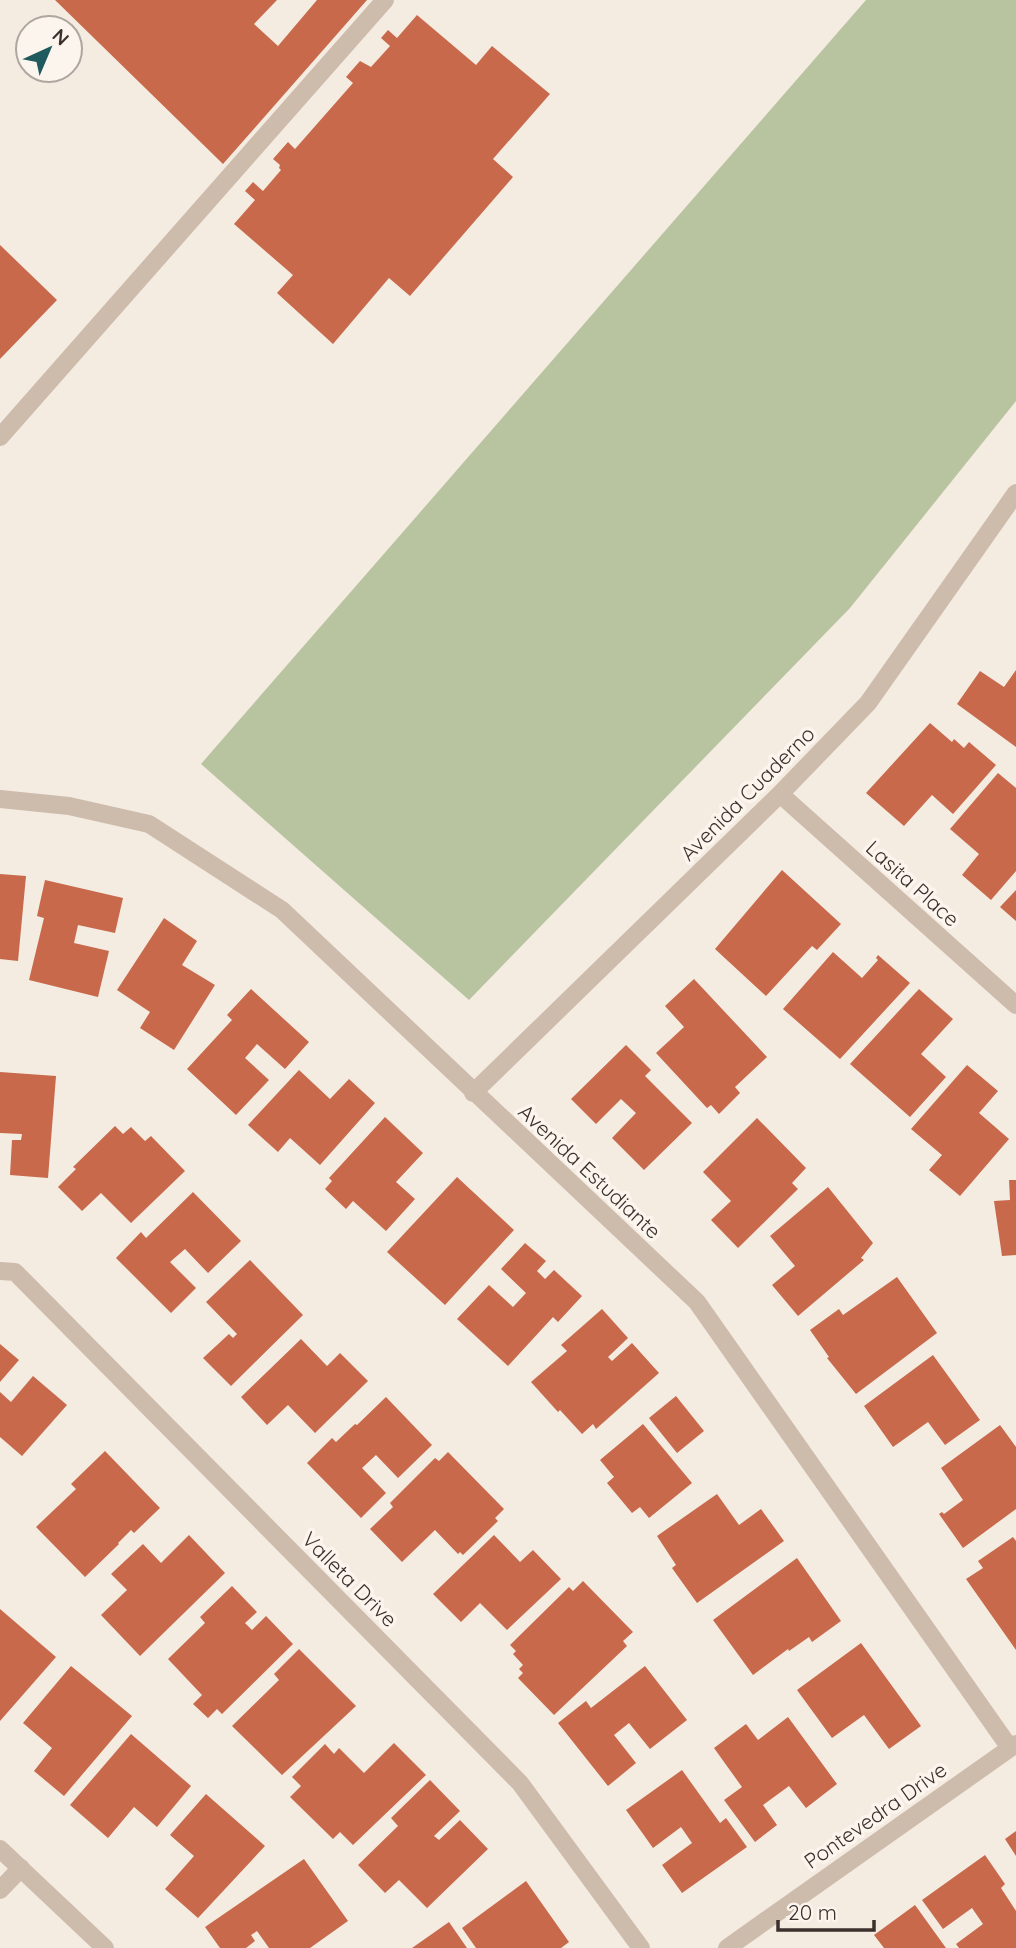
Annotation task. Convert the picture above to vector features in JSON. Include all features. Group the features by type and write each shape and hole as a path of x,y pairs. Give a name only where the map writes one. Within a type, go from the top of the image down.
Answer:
{"street":[{"path":"0,436 385,0"},
{"name":"Avenida Cuaderno","path":"473,1093 780,794 868,703 1016,493"},
{"name":"Lasita Place","path":"780,794 1016,1005"},
{"name":"Avenida Estudiante","path":"0,799 69,806 149,824 282,910 697,1302 1013,1746"},
{"name":"Valleta Drive","path":"0,1271 15,1272 520,1783 641,1948"},
{"name":"Pontevedra Drive","path":"727,1948 1013,1746"},
{"path":"0,1849 105,1948"},
{"path":"0,1890 21,1868"}],"green space":[{"path":"866,0 1016,0 1016,401 850,608 469,1000 201,764"}],"building":[{"path":"55,0 277,0 254,24 278,46 317,0 367,0 223,164 84,28 84,14 69,14"},
{"path":"417,15 476,65 492,46 550,94 493,159 513,177 410,296 389,278 333,344 277,293 293,275 234,224 255,200 245,191 253,182 263,191 281,170 280,165 273,159 288,142 295,149 353,83 346,77 360,61 371,67 390,46 381,38 388,30 397,38"},
{"path":"0,245 57,300 0,359"},
{"path":"1016,670 1016,747 957,704 980,671 1004,687"},
{"path":"930,723 952,742 954,739 964,748 969,742 996,765 953,814 932,795 904,826 866,793"},
{"path":"998,773 1016,788 1016,871 991,900 962,875 979,854 950,829"},
{"path":"782,870 841,924 817,950 812,946 766,996 715,949"},
{"path":"0,874 26,876 18,961 0,959"},
{"path":"45,880 123,898 115,933 78,925 74,943 109,951 98,997 29,980 44,918 37,916"},
{"path":"1016,890 1016,921 1000,907"},
{"path":"164,918 197,941 182,965 215,985 174,1050 140,1028 150,1012 117,990"},
{"path":"833,952 862,978 878,960 878,955 910,983 840,1059 783,1009"},
{"path":"694,979 767,1057 735,1087 740,1093 719,1114 711,1105 707,1108 656,1053 684,1027 665,1006"},
{"path":"251,989 309,1042 285,1069 257,1044 245,1058 269,1080 236,1115 187,1069 232,1020 227,1015"},
{"path":"919,989 953,1019 921,1054 946,1077 910,1117 850,1064"},
{"path":"626,1045 651,1070 645,1076 692,1123 644,1170 612,1138 636,1113 621,1099 596,1124 571,1099"},
{"path":"967,1065 998,1091 979,1113 1009,1139 960,1196 929,1170 942,1155 911,1129"},
{"path":"299,1070 330,1099 349,1079 375,1103 320,1165 290,1138 278,1152 248,1125"},
{"path":"0,1072 56,1076 48,1178 10,1175 12,1140 21,1140 22,1134 0,1133"},
{"path":"385,1117 423,1153 396,1182 415,1199 386,1231 353,1201 346,1209 325,1189 332,1181 329,1178"},
{"path":"757,1118 806,1168 792,1183 798,1189 738,1248 711,1220 731,1201 703,1172"},
{"path":"115,1126 123,1134 131,1127 145,1141 151,1136 185,1171 131,1223 101,1193 82,1211 58,1187 76,1169 73,1167"},
{"path":"457,1177 514,1230 445,1305 387,1252"},
{"path":"1009,1180 1016,1180 1016,1255 1002,1256 994,1201 1010,1200"},
{"path":"828,1187 873,1243 861,1258 864,1260 798,1316 772,1285 795,1266 770,1236"},
{"path":"193,1192 241,1241 208,1273 185,1249 170,1262 196,1288 171,1313 116,1258 141,1232 146,1238"},
{"path":"525,1243 546,1261 537,1271 545,1279 554,1270 582,1296 558,1322 553,1317 508,1366 457,1319 489,1285 513,1307 526,1293 501,1269"},
{"path":"250,1260 303,1315 231,1386 203,1358 229,1334 233,1338 237,1334 206,1302"},
{"path":"897,1277 937,1333 856,1394 827,1358 829,1357 810,1330 839,1309 843,1315"},
{"path":"602,1309 628,1338 608,1357 612,1361 632,1343 659,1373 596,1429 593,1424 582,1434 531,1382 567,1351 561,1345"},
{"path":"301,1339 327,1366 340,1353 368,1381 315,1433 288,1405 267,1425 241,1397"},
{"path":"0,1344 19,1360 0,1382"},
{"path":"933,1355 980,1420 945,1445 928,1422 893,1447 864,1406"},
{"path":"33,1376 67,1405 22,1456 0,1437 0,1392 11,1402"},
{"path":"676,1396 704,1431 677,1453 649,1418"},
{"path":"386,1397 432,1445 398,1478 376,1455 362,1468 386,1493 361,1518 307,1463 332,1438 336,1442"},
{"path":"643,1424 692,1483 649,1518 640,1507 632,1513 607,1483 614,1477 600,1460"},
{"path":"1000,1425 1016,1447 1016,1509 963,1548 939,1514 944,1514 963,1500 941,1468"},
{"path":"105,1451 160,1508 134,1533 131,1530 85,1577 36,1527 76,1489 71,1484"},
{"path":"448,1452 504,1509 495,1518 498,1521 463,1555 460,1552 458,1554 435,1530 402,1562 370,1529 393,1507 390,1503 435,1458 439,1461"},
{"path":"717,1494 739,1525 761,1509 784,1541 697,1603 672,1568 676,1565 657,1536"},
{"path":"189,1535 225,1573 140,1656 101,1615 127,1590 111,1574 143,1544 161,1563"},
{"path":"494,1535 520,1562 533,1550 561,1579 507,1630 480,1603 461,1622 433,1594"},
{"path":"1013,1537 1016,1541 1016,1650 966,1579 983,1568 978,1561"},
{"path":"797,1558 841,1621 812,1642 809,1637 789,1651 788,1649 753,1675 713,1620"},
{"path":"583,1581 633,1632 623,1641 627,1646 554,1715 518,1678 523,1673 519,1669 523,1665 513,1654 516,1651 510,1645 569,1587 573,1591"},
{"path":"232,1586 257,1612 245,1623 252,1630 266,1616 293,1644 222,1714 217,1709 208,1718 193,1704 202,1695 168,1659 205,1623 200,1617"},
{"path":"0,1609 56,1657 0,1721"},
{"path":"861,1643 921,1726 889,1749 864,1715 832,1738 797,1690"},
{"path":"299,1649 356,1706 282,1775 232,1726 279,1680 274,1674"},
{"path":"71,1666 132,1716 64,1796 34,1771 52,1748 23,1723"},
{"path":"645,1666 687,1720 650,1749 629,1723 614,1735 636,1763 608,1786 558,1723 586,1701 591,1708"},
{"path":"788,1717 837,1784 806,1808 789,1786 763,1805 777,1825 755,1842 724,1800 742,1787 714,1748 746,1724 758,1740"},
{"path":"131,1734 191,1786 157,1827 134,1807 108,1838 70,1805"},
{"path":"394,1743 426,1775 353,1845 340,1832 333,1839 290,1797 301,1786 292,1777 325,1744 334,1754 339,1748 364,1773"},
{"path":"682,1770 720,1823 726,1818 747,1847 682,1893 662,1865 692,1843 681,1827 653,1848 626,1810"},
{"path":"430,1780 460,1811 434,1836 439,1840 460,1820 488,1849 427,1908 399,1880 385,1893 358,1865 398,1826 391,1818"},
{"path":"206,1794 265,1846 198,1918 165,1889 194,1856 170,1835"},
{"path":"1016,1831 1016,1856 1005,1839"},
{"path":"985,1855 1005,1884 1001,1888 1016,1911 1016,1948 959,1948 956,1944 983,1924 972,1908 943,1929 922,1900"},
{"path":"304,1859 348,1921 310,1948 269,1948 257,1931 251,1935 255,1941 246,1948 220,1948 205,1927"},
{"path":"526,1881 569,1942 561,1948 476,1948 462,1928"},
{"path":"915,1905 946,1948 884,1948 874,1935"},
{"path":"449,1922 467,1948 412,1948"}]}
